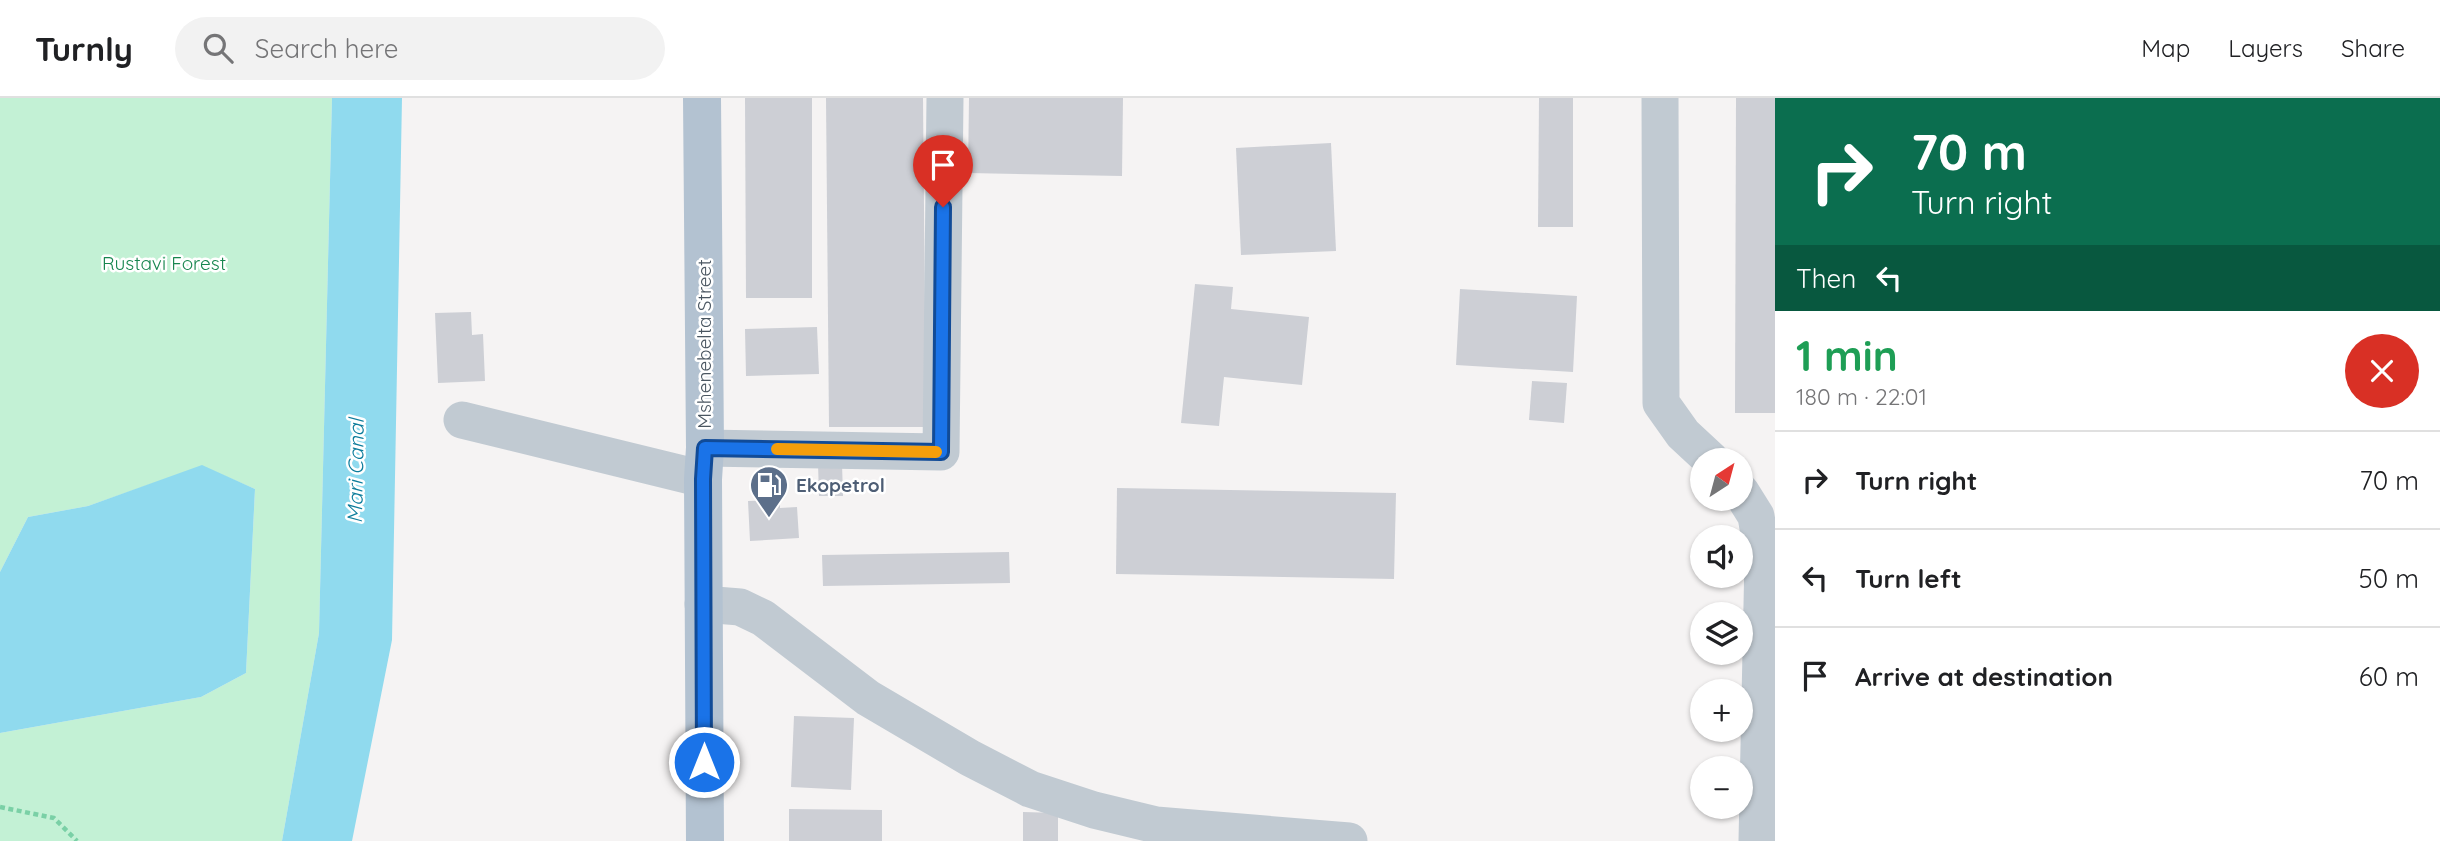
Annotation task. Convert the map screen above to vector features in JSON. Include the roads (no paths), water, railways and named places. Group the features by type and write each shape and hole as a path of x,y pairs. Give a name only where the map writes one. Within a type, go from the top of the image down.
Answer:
{"main road":[{"name":"Mshenebelta Street","path":"702,98 705,841"}],"street":[{"path":"462,420 704,463 941,452 944,98"},
{"path":"1660,98 1661,403 1683,434 1698,448"},
{"path":"1753,511 1763,558 1757,841"},
{"path":"704,604 740,607 763,618 868,698 970,758 1030,789 1094,810 1156,825 1349,841"}],"water":[{"name":"Mari Canal","path":"332,98 402,98 392,640 352,841 282,841 319,633"},
{"path":"202,465 255,489 246,673 201,697 0,733 0,572 28,517 88,506"}],"place":[{"name":"Ekopetrol","path":"769,519"}],"park label":[{"name":"Rustavi Forest","path":"164,263"}]}
